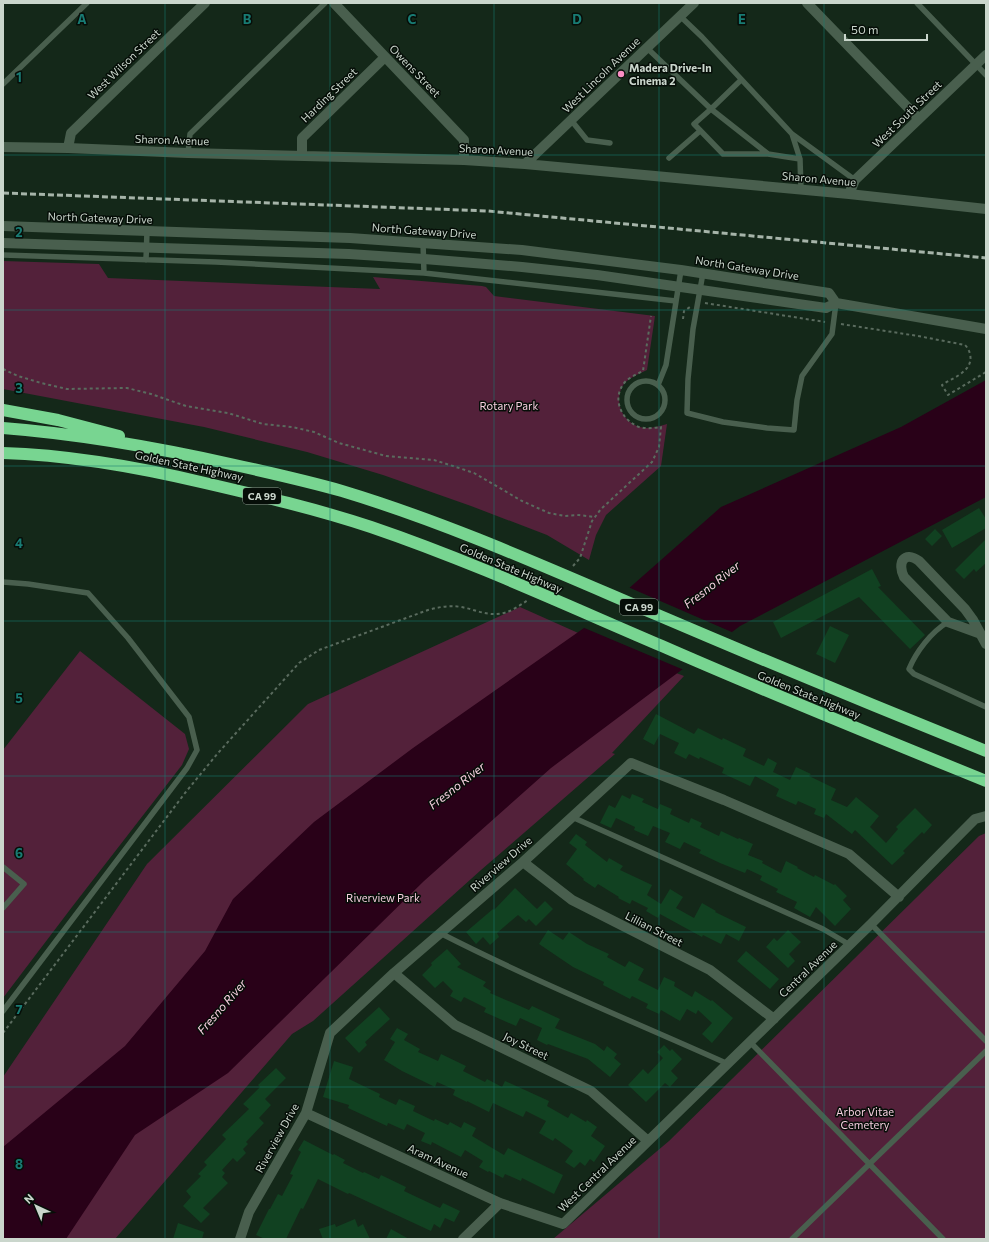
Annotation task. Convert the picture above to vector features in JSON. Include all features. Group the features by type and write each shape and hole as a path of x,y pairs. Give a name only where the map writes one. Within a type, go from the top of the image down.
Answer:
{"highway":[{"path":"3,410 58,420 178,452"},
{"name":"Golden State Highway","path":"3,428 43,431 178,452 266,472 339,491 388,506 511,552 768,662 986,751"},
{"name":"Golden State Highway","path":"3,455 27,454 91,460 168,474 310,508 371,527 489,572 745,682 986,781"}],"street":[{"name":"West Wilson Street","path":"68,148 71,133 205,3"},
{"name":"Owens Street","path":"334,3 464,140 464,160"},
{"name":"West Lincoln Avenue","path":"525,164 694,3"},
{"path":"807,3 919,119"},
{"name":"West South Street","path":"849,194 855,180 986,55"},
{"name":"Harding Street","path":"302,155 302,138 385,57"},
{"name":"Sharon Avenue","path":"3,147 464,160 525,164 849,194 986,209"},
{"name":"North Gateway Drive","path":"3,226 350,238 522,250 703,273 829,293 836,303"},
{"name":"North Gateway Drive","path":"3,243 349,254 529,268 679,286 826,308 836,303 986,329"},
{"path":"980,634 948,622 904,577 900,566 903,560 908,557 914,557 919,561 965,609 973,620 986,644"},
{"name":"Riverview Drive","path":"240,1239 249,1212 306,1113 330,1033 394,973 523,862 631,763 724,800 849,854 899,897"},
{"name":"Central Avenue","path":"648,1141 899,897 969,825 976,819 985,816"},
{"name":"Lillian Street","path":"523,862 572,900 710,970 774,1019"},
{"name":"Joy Street","path":"394,973 455,1025 591,1091 648,1141"},
{"name":"Aram Avenue","path":"306,1113 500,1203 563,1224"},
{"name":"West Central Avenue","path":"563,1224 648,1141"},
{"path":"463,1239 500,1203"}],"lane":[{"path":"3,84 87,3"},
{"path":"188,152 190,134 325,3"},
{"path":"917,3 986,75"},
{"path":"680,16 702,37 740,80 792,134 855,180"},
{"path":"647,48 710,109 768,154"},
{"path":"740,80 694,124 723,154 768,154 800,159"},
{"path":"571,120 587,140 610,143"},
{"path":"669,158 700,131"},
{"path":"792,134 800,159 801,190"},
{"path":"146,260 147,231"},
{"path":"423,243 424,273"},
{"path":"3,255 216,262 424,273 676,301"},
{"path":"658,385 666,365 681,270"},
{"path":"703,273 693,329 688,379 687,413 723,422 794,430 797,400 802,376 832,334 836,303"},
{"path":"646,381 658,385 663,390 666,402 660,414 650,419 644,419 633,414 627,403 630,391 634,386 639,382 646,381"},
{"path":"3,582 28,584 88,593 128,638 189,717 197,750 187,768 3,1011"},
{"path":"948,622 941,626 920,648 909,669 914,674 986,707"},
{"path":"572,817 823,929 850,945"},
{"path":"3,867 24,884 3,908"},
{"path":"871,924 986,1041"},
{"path":"440,933 477,952 728,1064"},
{"path":"750,1042 943,1239"},
{"path":"792,1239 986,1051"}],"path":[{"path":"704,303 918,336 965,345 970,352 968,368 942,384 948,395 986,372"},
{"path":"683,319 684,311 690,306"},
{"path":"572,567 580,558 592,521 612,499 652,462 659,447 661,427 650,428 632,424 620,409 618,399 619,392 631,376 643,371 651,316"},
{"path":"3,369 18,376 67,389 127,388 186,406 228,413 263,424 292,427 314,432 339,443 386,456 434,460 474,473 522,501 549,514 595,517"},
{"path":"3,1033 185,793 218,753 299,663 319,650 440,606 461,607 488,614 498,614 505,613 528,600"}],"green space":[{"name":"Rotary Park","path":"3,261 99,264 108,278 380,289 373,277 482,286 486,287 494,296 655,316 647,370 633,377 624,384 619,401 623,414 633,424 639,427 646,428 667,424 661,466 606,515 596,535 589,560 547,535 383,475 307,452 204,427 3,389"},
{"name":"Riverview Park","path":"520,607 614,649 684,676 612,753 615,754 481,870 313,1021 292,1034 115,1239 3,1239 3,1077 147,864 308,704"},
{"path":"80,651 185,734 189,749 182,765 3,998 3,750"},
{"name":"Arbor Vitae Cemetery","path":"986,833 986,1239 553,1239 669,1141 979,836"}],"water":[{"name":"Fresno River","path":"986,380 986,497 740,626 551,768 424,881 228,1073 135,1135 66,1239 3,1239 3,1147 125,1046 205,951 233,899 314,822 413,748 584,628 721,507 901,427"}],"pier":[{"path":"628,587 734,633 684,670 582,627"}],"building":[{"path":"979,508 986,519 986,528 952,548 942,530"},
{"path":"935,529 942,536 932,546 925,539"},
{"path":"986,539 986,563 976,572 974,569 964,579 955,570"},
{"path":"872,569 881,586 878,587 925,635 910,649 859,597 781,638 773,622"},
{"path":"830,626 849,635 835,663 816,654"},
{"path":"656,714 694,734 698,728 722,740 723,738 746,749 743,756 764,766 768,758 777,763 773,772 790,780 796,767 811,774 809,776 836,789 831,800 847,807 856,797 879,816 870,827 886,843 898,829 896,827 915,808 932,825 924,834 922,832 903,851 905,853 892,865 855,830 852,834 826,814 824,818 814,814 816,809 798,801 796,805 776,796 779,789 755,776 750,786 722,773 724,768 700,757 699,759 689,754 686,759 674,753 679,743 660,734 654,745 643,739"},
{"path":"632,794 644,799 642,802 658,809 660,804 672,809 670,814 689,823 691,818 702,823 700,827 719,836 721,831 753,844 748,855 763,861 762,863 781,873 786,861 814,877 815,875 834,885 835,884 847,896 843,900 851,909 835,926 816,907 810,917 794,908 797,902 776,892 778,889 760,880 762,876 747,869 745,873 720,863 699,853 701,850 684,842 680,849 665,842 670,833 653,826 648,836 634,830 635,827 616,818 611,828 600,823 609,805 615,808 622,795 630,799"},
{"path":"576,834 587,842 585,845 607,862 609,858 623,866 620,870 652,885 647,895 661,904 670,889 683,897 676,908 694,918 702,903 716,911 715,912 746,927 739,941 726,934 721,944 703,935 702,937 660,914 658,918 646,911 648,908 632,900 630,904 618,898 619,897 598,884 595,888 583,880 584,879 566,864 577,849 569,843"},
{"path":"515,888 537,909 545,901 553,909 536,926 529,919 526,922 518,915 497,933 499,937 490,945 483,937 476,944 466,932 493,909 494,910"},
{"path":"548,930 563,940 569,932 587,944 609,954 607,957 625,967 629,961 644,969 638,980 658,990 664,977 675,982 674,986 692,997 695,991 711,1001 712,1000 733,1018 712,1043 702,1034 712,1023 698,1010 696,1014 687,1009 680,1021 661,1010 659,1014 646,1008 648,1004 632,996 630,999 603,985 604,982 573,967 539,944"},
{"path":"788,930 801,942 789,954 795,961 788,968 766,947 774,938 777,941"},
{"path":"447,949 461,964 457,967 486,982 483,986 491,991 490,993 529,1010 532,1006 560,1019 555,1028 595,1044 604,1051 607,1046 617,1054 614,1058 621,1064 610,1077 588,1059 537,1040 542,1028 520,1018 516,1026 484,1012 486,1008 464,997 461,1002 450,996 453,991 443,981 435,988 422,975 432,965 431,963"},
{"path":"746,951 779,979 770,989 737,961"},
{"path":"379,1007 390,1019 365,1042 367,1045 359,1053 345,1038"},
{"path":"397,1028 408,1034 404,1040 420,1049 418,1052 438,1061 441,1054 466,1066 463,1071 485,1082 487,1079 502,1087 505,1081 549,1101 547,1106 568,1118 571,1113 586,1122 587,1120 597,1127 591,1136 605,1146 594,1162 590,1159 585,1166 580,1162 574,1168 565,1162 573,1151 555,1138 553,1141 539,1133 546,1121 526,1111 523,1117 493,1103 489,1112 453,1095 455,1090 437,1082 435,1087 402,1071 384,1060 395,1042 390,1039"},
{"path":"664,1045 670,1051 672,1049 682,1059 671,1071 678,1078 670,1087 665,1083 646,1102 628,1085 643,1069 648,1074 663,1058 657,1052"},
{"path":"334,1061 353,1067 349,1079 380,1094 379,1097 396,1105 399,1099 415,1106 413,1111 434,1121 435,1119 448,1125 450,1122 461,1128 464,1122 476,1128 472,1136 504,1155 508,1148 563,1175 554,1194 522,1178 521,1181 505,1174 503,1178 489,1171 488,1172 479,1167 483,1161 465,1150 461,1157 432,1142 431,1145 421,1141 425,1133 407,1124 404,1130 388,1123 387,1126 348,1108 349,1105 323,1097"},
{"path":"276,1068 286,1078 265,1099 271,1105 259,1118 264,1123 246,1142 248,1144 243,1149 246,1153 237,1162 233,1158 222,1170 225,1173 222,1177 228,1183 203,1208 210,1214 201,1223 183,1206 191,1197 186,1191 201,1176 198,1174 207,1165 204,1162 226,1139 222,1135 249,1109 243,1104 260,1087 258,1085"},
{"path":"304,1140 345,1160 343,1163 363,1173 364,1172 379,1179 381,1175 406,1187 404,1191 440,1208 443,1203 460,1211 454,1222 445,1218 440,1228 434,1224 431,1231 318,1179 303,1209 301,1208 286,1239 265,1239 256,1235 278,1194 282,1196 293,1175 290,1174 301,1152 298,1150"},
{"path":"355,1219 358,1227 363,1224 370,1239 323,1239 319,1229 335,1224 336,1227"},
{"path":"178,1223 204,1232 202,1239 173,1239"},
{"path":"391,1229 409,1239 386,1239"}],"railway":[{"path":"3,193 488,211 986,258"}],"place":[{"name":"Madera Drive-In Cinema 2","path":"621,74"}]}
